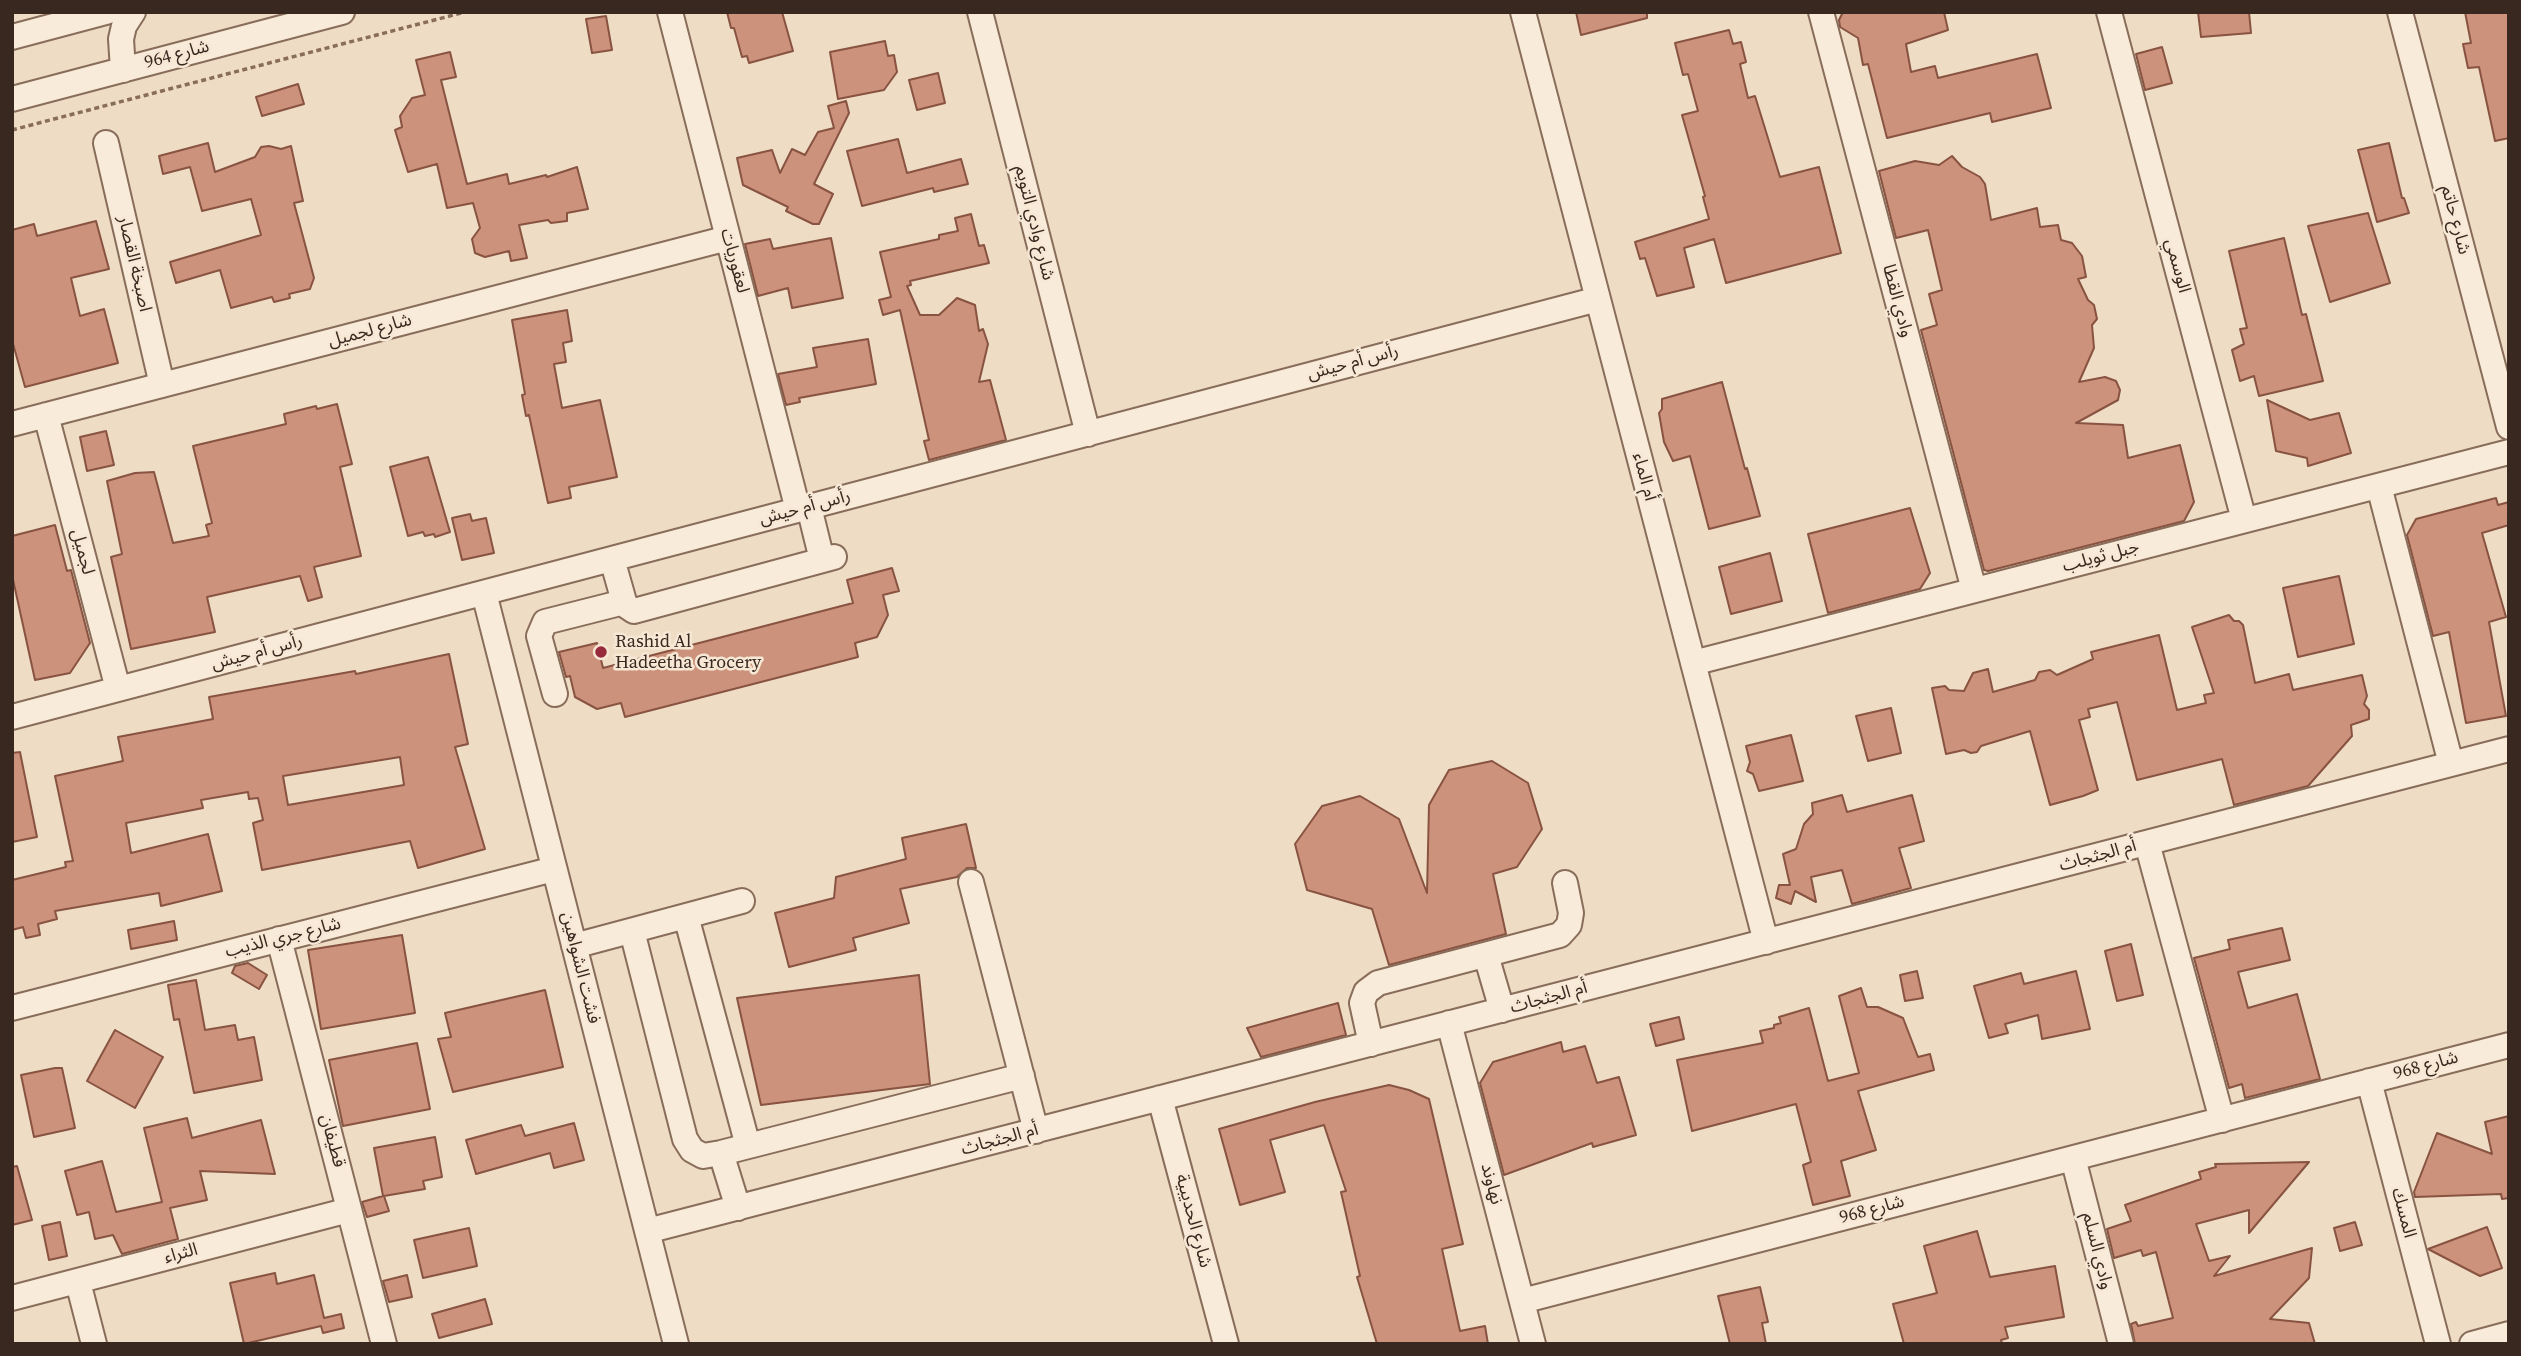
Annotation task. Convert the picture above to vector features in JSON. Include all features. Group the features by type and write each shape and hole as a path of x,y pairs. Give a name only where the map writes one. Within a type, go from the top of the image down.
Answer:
{"street":[{"path":"12,37 106,12"},
{"path":"123,69 121,39 124,26 133,12"},
{"name":"شارع 964","path":"12,99 314,16 342,12"},
{"name":"لعقوريات","path":"624,602 630,610 638,610 828,559 804,508 728,238 670,12"},
{"name":"شارع وادي التويم","path":"980,12 1088,434"},
{"name":"أم الماء","path":"1523,12 1766,942"},
{"name":"وادي القطا","path":"1821,12 1974,590"},
{"name":"الوسمي","path":"2109,12 2244,520"},
{"name":"شارع حاتم","path":"2400,12 2509,428"},
{"name":"اصبخة القصار","path":"106,142 162,385"},
{"name":"شارع لجميل","path":"12,424 728,238"},
{"name":"رأس أم حيش","path":"12,717 1598,299"},
{"name":"لجميل","path":"46,415 118,689"},
{"name":"جبل ثويلب","path":"1693,663 2509,452"},
{"path":"2379,486 2451,764"},
{"path":"555,694 539,636 545,622 624,602 612,559"},
{"name":"فشت الشواهين","path":"484,593 676,1344"},
{"name":"أم الجثجاث","path":"647,1231 2509,749"},
{"path":"2147,843 2222,1120"},
{"name":"شارع جري الذيب","path":"12,1008 554,869"},
{"path":"971,881 1036,1131"},
{"path":"1371,1044 1362,1003 1366,992 1377,983 1560,935 1569,925 1571,913 1565,883"},
{"path":"574,946 743,901"},
{"path":"686,916 748,1146"},
{"path":"632,931 685,1139 692,1150 704,1156 1021,1076"},
{"name":"قطيفان","path":"279,939 384,1344"},
{"path":"1486,955 1502,1010"},
{"name":"نهاوند","path":"1449,1023 1533,1344"},
{"name":"شارع 968","path":"1522,1301 2509,1045"},
{"name":"المسك","path":"2369,1081 2438,1344"},
{"name":"شارع الحديبية","path":"1160,1098 1226,1344"},
{"path":"721,1153 738,1208"},
{"name":"وادي السلم","path":"2073,1158 2121,1344"},
{"name":"الثراء","path":"12,1298 349,1210"},
{"path":"78,1282 94,1344"},
{"path":"2472,1344 2509,1334"}],"path":[{"path":"12,130 465,12"}],"building":[{"path":"727,12 782,12 793,51 749,63 747,56 742,57"},
{"path":"1576,12 1647,12 1647,18 1581,35"},
{"path":"1843,12 1944,12 1948,30 1906,44 1911,72 1935,66 1938,78 2037,54 2051,108 1992,122 1990,113 1887,138 1868,64 1863,65 1858,38 1840,27 1839,20"},
{"path":"2198,12 2249,12 2251,33 2201,37"},
{"path":"2465,12 2509,12 2509,138 2495,141 2479,67 2468,68 2463,44 2471,43"},
{"path":"606,16 612,50 592,53 586,19"},
{"path":"1729,30 1733,44 1741,42 1746,62 1740,64 1748,98 1755,96 1780,177 1819,167 1841,253 1726,283 1714,239 1684,248 1694,287 1657,296 1645,258 1640,259 1635,242 1709,219 1682,115 1698,111 1688,74 1683,75 1675,43"},
{"path":"885,41 888,56 894,55 897,72 884,90 838,99 830,52"},
{"path":"2162,47 2172,83 2145,90 2136,54"},
{"path":"450,52 456,77 441,80 467,184 507,174 509,184 546,175 547,177 577,167 588,209 567,213 567,221 551,223 548,220 519,225 527,258 511,261 509,251 485,257 475,253 472,239 480,228 473,203 447,208 437,164 408,172 395,130 402,127 400,116 412,98 425,95 416,60"},
{"path":"938,73 945,103 917,110 909,80"},
{"path":"298,84 304,104 262,116 256,97"},
{"path":"846,101 849,113 814,184 833,194 819,224 813,224 786,211 788,207 743,185 737,158 772,150 780,173 792,149 805,155 818,132 834,128 828,106"},
{"path":"898,139 907,173 961,159 968,184 934,192 933,188 862,206 847,151"},
{"path":"208,143 215,172 255,157 261,147 281,149 291,146 303,201 294,203 314,278 310,289 289,294 290,298 274,302 272,297 231,308 220,270 176,283 170,262 261,235 251,199 202,211 190,167 163,174 159,156"},
{"path":"2389,143 2402,198 2409,213 2377,222 2358,150"},
{"path":"1952,156 1962,167 1980,177 1985,184 1991,220 2037,208 2040,227 2058,225 2061,240 2072,243 2082,256 2086,277 2078,279 2088,300 2094,305 2097,319 2092,325 2094,348 2079,382 2105,377 2116,381 2120,390 2118,400 2076,423 2123,425 2128,458 2180,445 2194,502 2184,521 1984,570 1921,330 1937,325 1929,294 1942,290 1928,230 1896,238 1879,171 1915,161 1939,165"},
{"path":"2368,213 2390,283 2330,302 2308,226"},
{"path":"971,214 979,246 984,245 989,263 910,281 911,285 907,286 920,315 939,315 957,298 975,305 979,331 983,329 988,344 979,382 990,380 1006,440 929,460 924,441 929,440 900,310 883,315 879,300 891,297 880,252 939,239 939,235 958,231 955,218"},
{"path":"96,221 109,269 71,278 80,316 104,309 118,363 25,387 12,340 12,230 34,224 37,236"},
{"path":"831,238 843,298 792,308 788,288 758,296 745,244 770,239 773,249"},
{"path":"2284,238 2302,315 2306,314 2323,381 2259,396 2254,376 2240,381 2232,350 2244,344 2240,329 2247,328 2229,251"},
{"path":"567,310 572,341 563,343 566,362 554,364 562,408 600,400 617,477 569,487 571,498 548,503 529,415 526,416 522,395 525,394 512,320"},
{"path":"868,339 876,384 799,398 800,402 786,405 778,374 817,367 813,348"},
{"path":"1722,382 1760,516 1709,529 1690,456 1673,461 1664,442 1659,413 1662,399"},
{"path":"2267,400 2310,420 2339,413 2351,453 2308,466 2307,458 2276,451"},
{"path":"337,404 352,464 340,467 361,556 314,567 322,597 308,601 300,576 207,597 215,632 131,649 111,557 122,554 107,481 135,473 154,472 173,543 209,536 206,525 212,523 193,446 286,424 284,414"},
{"path":"106,431 114,465 87,471 80,437"},
{"path":"428,457 450,532 435,537 434,534 425,536 423,532 408,536 390,467"},
{"path":"2496,498 2498,505 2509,502 2509,525 2482,533 2506,617 2489,622 2506,716 2466,723 2449,632 2433,636 2407,535 2416,519"},
{"path":"1910,508 1930,573 1920,589 1828,613 1808,534"},
{"path":"470,514 472,521 486,518 494,553 462,560 452,518"},
{"path":"55,525 67,571 71,570 90,643 70,673 35,680 12,575 12,536"},
{"path":"1770,553 1782,601 1731,614 1719,567"},
{"path":"892,568 899,591 883,595 888,615 877,637 855,643 858,657 625,717 621,703 597,709 575,697 570,676 566,677 559,652 597,643 603,668 853,603 847,580"},
{"path":"2339,576 2354,644 2298,657 2283,588"},
{"path":"2229,615 2243,625 2255,683 2289,674 2293,690 2362,675 2367,696 2364,704 2369,710 2369,719 2351,725 2352,736 2308,786 2234,805 2222,759 2137,780 2117,702 2088,709 2090,717 2079,720 2098,790 2083,796 2050,805 2030,731 1981,746 1977,752 1964,750 1946,754 1932,688 1945,686 1949,690 1964,691 1973,673 1988,669 1993,692 2035,680 2039,672 2050,670 2057,675 2093,659 2091,652 2159,635 2177,710 2206,703 2204,695 2214,693 2192,627"},
{"path":"449,654 468,744 455,747 485,849 418,868 410,841 262,870 253,823 263,820 258,798 249,799 248,792 201,800 203,808 126,823 131,853 208,834 222,891 161,906 159,893 55,911 57,919 38,924 40,935 26,938 23,927 12,930 12,880 66,867 65,862 73,861 55,776 123,761 118,737 213,719 209,697 355,671 356,674","holes":["400,757 404,785 288,805 283,776"]},
{"path":"1891,708 1901,753 1868,761 1856,716"},
{"path":"1791,735 1803,781 1759,791 1753,774 1747,771 1750,762 1746,746"},
{"path":"20,752 37,837 12,842 12,753"},
{"path":"1492,761 1528,783 1542,829 1517,867 1493,874 1506,934 1389,965 1372,909 1307,890 1295,844 1322,806 1360,796 1399,819 1427,893 1429,805 1449,770"},
{"path":"1842,795 1847,812 1912,795 1924,841 1899,848 1911,888 1852,904 1842,870 1811,877 1816,902 1795,891 1791,904 1776,898 1779,885 1790,885 1783,854 1796,849 1804,824 1813,814 1812,803"},
{"path":"966,824 976,868 967,868 957,877 900,889 909,923 853,938 856,950 789,967 775,913 834,898 836,877 906,859 902,838"},
{"path":"174,921 177,940 131,949 128,930"},
{"path":"2282,928 2290,960 2238,972 2248,1008 2297,994 2320,1079 2245,1098 2242,1084 2229,1088 2194,958 2230,949 2228,940"},
{"path":"402,935 415,1013 321,1029 308,950"},
{"path":"2131,944 2143,995 2117,1001 2105,951"},
{"path":"248,963 267,975 259,989 232,973 235,966"},
{"path":"1917,971 1923,998 1905,1001 1900,975"},
{"path":"2076,971 2090,1029 2042,1039 2038,1015 2005,1024 2008,1033 1989,1038 1974,986 2021,973 2024,984"},
{"path":"919,975 930,1084 761,1105 737,998"},
{"path":"196,980 205,1030 235,1025 238,1040 254,1037 262,1080 194,1093 179,1019 174,1020 168,985"},
{"path":"1861,988 1867,1007 1878,1007 1903,1018 1918,1057 1930,1054 1934,1070 1858,1091 1876,1150 1841,1161 1850,1196 1813,1205 1803,1165 1811,1162 1796,1104 1692,1131 1677,1060 1763,1043 1760,1031 1774,1028 1774,1025 1781,1023 1779,1017 1809,1008 1828,1081 1859,1073 1839,996"},
{"path":"545,990 563,1067 453,1092 438,1039 451,1037 445,1013"},
{"path":"1338,1003 1346,1035 1261,1057 1247,1028"},
{"path":"1679,1017 1684,1039 1656,1046 1650,1024"},
{"path":"115,1030 163,1057 135,1108 87,1081"},
{"path":"1561,1042 1563,1052 1585,1046 1597,1083 1619,1077 1636,1135 1593,1147 1592,1143 1504,1175 1480,1083 1493,1062"},
{"path":"417,1043 430,1109 343,1126 329,1060"},
{"path":"62,1068 75,1128 34,1137 21,1075"},
{"path":"1389,1085 1429,1099 1463,1244 1442,1249 1460,1331 1485,1326 1488,1344 1377,1344 1357,1277 1360,1276 1341,1192 1346,1191 1324,1125 1270,1140 1285,1192 1240,1205 1219,1129"},
{"path":"2509,1116 2509,1198 2502,1199 2501,1194 2415,1197 2414,1192 2437,1133 2492,1154 2485,1122"},
{"path":"187,1118 192,1138 261,1120 275,1174 200,1171 207,1200 170,1208 178,1239 122,1254 113,1235 95,1239 89,1212 77,1215 65,1171 102,1161 116,1212 162,1202 144,1128"},
{"path":"574,1123 584,1160 554,1168 550,1153 476,1174 466,1140 521,1125 525,1136"},
{"path":"435,1137 442,1177 423,1181 425,1189 384,1196 389,1211 367,1217 362,1202 383,1196 374,1148"},
{"path":"2309,1162 2249,1233 2249,1210 2196,1224 2209,1261 2230,1256 2214,1276 2312,1248 2309,1278 2270,1319 2309,1323 2315,1344 2135,1344 2131,1324 2136,1322 2138,1326 2173,1318 2156,1252 2143,1256 2141,1250 2114,1258 2107,1229 2131,1221 2125,1205 2201,1179 2199,1172 2216,1167 2215,1164"},
{"path":"17,1166 32,1220 12,1225 12,1167"},
{"path":"60,1222 67,1256 49,1260 42,1226"},
{"path":"2355,1222 2362,1245 2340,1251 2334,1228"},
{"path":"2487,1227 2502,1268 2480,1276 2428,1249"},
{"path":"469,1228 477,1266 423,1278 414,1240"},
{"path":"1977,1231 1990,1277 2055,1266 2064,1317 2005,1327 2008,1338 2001,1340 2002,1344 1904,1344 1893,1304 1937,1293 1924,1246"},
{"path":"275,1273 277,1284 314,1275 324,1318 341,1314 344,1328 323,1333 321,1326 244,1344 230,1283"},
{"path":"407,1275 412,1297 389,1302 383,1281"},
{"path":"1760,1287 1768,1322 1762,1323 1766,1344 1730,1344 1718,1296"},
{"path":"485,1299 492,1324 439,1338 432,1314"}],"place":[{"name":"Rashid Al Hadeetha Grocery","path":"601,652"}]}
